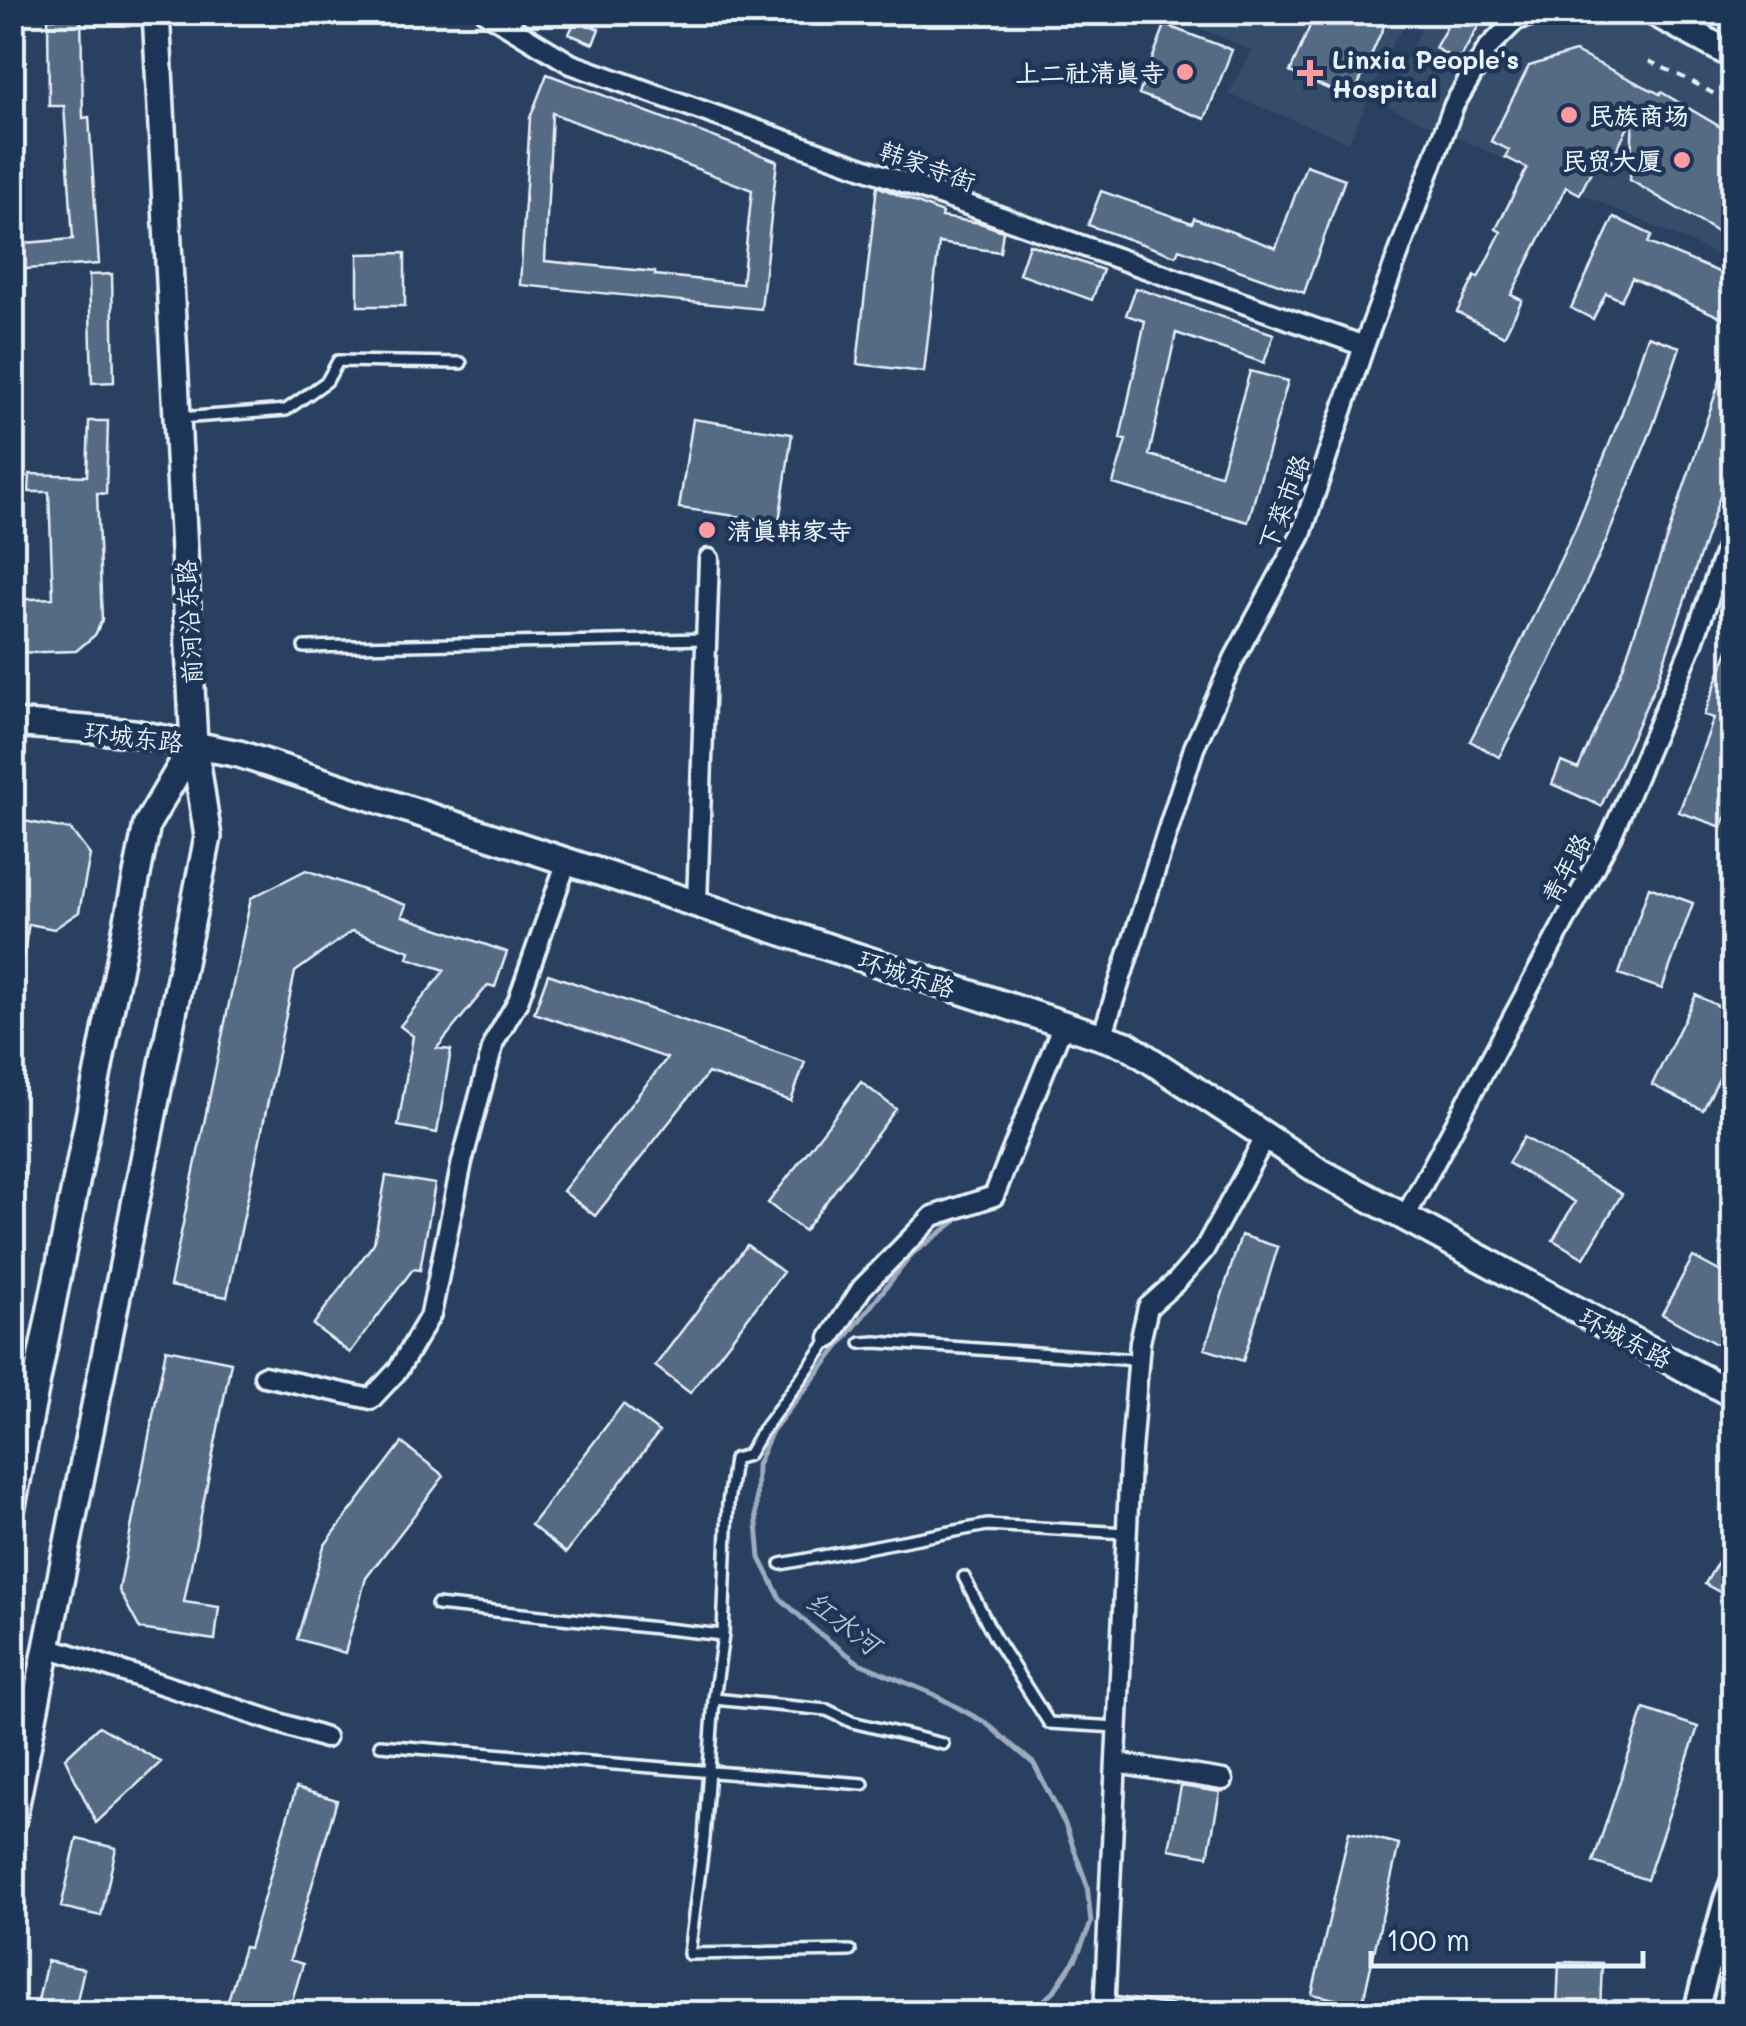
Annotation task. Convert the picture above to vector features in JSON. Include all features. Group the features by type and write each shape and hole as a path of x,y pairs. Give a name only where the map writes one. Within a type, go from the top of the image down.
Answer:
{"main road":[{"name":"前河沿东路","path":"12,1824 208,838 194,744 156,12"},
{"path":"1653,12 1734,56"},
{"name":"环城东路","path":"12,723 134,733 239,754 1127,1045 1317,1170 1734,1395"},
{"path":"12,1506 146,824 194,744"},
{"path":"1695,2014 1734,1879"}],"street":[{"name":"韩家寺街","path":"485,12 516,21 571,64 1364,346"},
{"name":"下菜市路","path":"1102,1036 1194,748 1235,657 1302,536 1364,346 1454,104 1488,48 1516,20 1544,12"},
{"name":"青年路","path":"1405,1218 1612,834 1692,645 1734,526"},
{"path":"697,904 709,559"},
{"path":"1715,578 1734,586"},
{"path":"264,1376 371,1399 398,1370 423,1328 431,1314 462,1162 494,1042 518,1001 567,862"},
{"path":"830,1338 862,1288 934,1216 994,1196 1063,1024"},
{"path":"1104,2008 1126,1533 1140,1342 1148,1306 1204,1250 1266,1136"},
{"path":"48,1647 325,1738"},
{"path":"1116,1763 1223,1780"}],"lane":[{"path":"177,418 286,410 327,381 338,361 461,363"},
{"path":"304,648 706,639"},
{"path":"830,1338 748,1455 734,1459 728,1504 723,1635 689,1954 850,1951"},
{"path":"861,1343 1138,1360"},
{"path":"781,1564 987,1526 1126,1533"},
{"path":"964,1577 994,1638 1049,1723 1118,1727"},
{"path":"437,1605 723,1635"},
{"path":"714,1698 827,1710 852,1722 943,1744"},
{"path":"380,1745 863,1784"},
{"path":"1104,2008 1188,2014"}],"path":[{"path":"1649,61 1734,105"}],"shaded area":[{"name":"Linxia People's Hospital","path":"1166,13 1412,13 1392,45 1349,142 1228,94 1252,51"},
{"path":"1429,13 1733,13 1733,262 1383,104"},
{"path":"13,400 17,400 24,515 13,516"}],"building":[{"path":"56,12 81,12 83,118 89,117 99,264 12,270 12,244 73,239 64,106 49,106 48,18 56,18"},
{"path":"1316,12 1390,12 1352,99 1290,72"},
{"path":"1455,12 1486,12 1459,61 1435,48"},
{"path":"576,19 599,29 593,44 569,34"},
{"name":"上二社清真寺","path":"1165,25 1232,50 1205,119 1139,94"},
{"path":"1575,52 1661,92 1734,135 1734,242 1630,180 1633,117 1607,169 1595,163 1580,194 1566,187 1511,295 1522,300 1504,336 1457,312 1501,232 1496,229 1527,168 1505,157 1509,150 1491,141 1529,66"},
{"path":"547,74 777,161 761,309 520,285 530,118","holes":["552,113 752,190 742,284 545,261"]},
{"path":"1306,165 1345,179 1304,293 1179,249 1176,256 1088,225 1101,191 1192,223 1194,218 1276,248"},
{"path":"877,186 942,213 941,217 1003,231 1000,252 939,243 924,372 857,364"},
{"path":"1614,217 1652,235 1648,243 1734,278 1734,323 1632,278 1621,300 1606,293 1593,319 1571,308"},
{"path":"1029,244 1103,270 1092,300 1019,274"},
{"path":"405,253 405,306 358,306 358,254"},
{"path":"112,274 114,382 92,383 89,275"},
{"path":"1136,288 1274,334 1264,363 1176,333 1149,455 1220,475 1250,371 1288,381 1248,522 1113,484 1126,440 1120,439 1145,321 1126,315"},
{"path":"1648,336 1680,347 1653,426 1606,541 1549,663 1499,757 1470,741 1575,529"},
{"path":"1731,348 1734,455 1658,679 1601,806 1552,784 1561,762 1578,769 1623,667"},
{"path":"693,419 792,434 779,522 679,508"},
{"path":"89,421 108,421 106,494 97,493 102,620 95,635 76,651 12,653 12,600 53,598 49,492 29,492 30,474 87,476"},
{"path":"1732,640 1734,796 1722,827 1679,812 1714,718 1704,715"},
{"path":"24,821 71,830 90,855 79,912 54,929 29,924 20,970 12,969 12,882"},
{"path":"306,870 406,905 402,916 507,952 495,987 488,985 437,1048 451,1050 437,1133 398,1126 413,1036 400,1026 445,970 408,958 410,951 352,931 295,972 227,1297 170,1286 251,898"},
{"path":"1649,887 1693,903 1662,989 1619,974"},
{"path":"548,974 805,1062 791,1101 708,1073 595,1216 563,1191 667,1058 534,1013"},
{"path":"1696,995 1734,1014 1734,1049 1703,1110 1652,1085"},
{"path":"861,1082 896,1109 804,1231 768,1203"},
{"path":"1524,1137 1622,1194 1584,1258 1553,1240 1575,1202 1508,1163"},
{"path":"386,1176 435,1184 420,1270 413,1269 350,1353 313,1325 374,1243"},
{"path":"1241,1235 1278,1247 1243,1361 1205,1349"},
{"path":"747,1245 783,1272 690,1393 655,1366"},
{"path":"1693,1257 1734,1279 1734,1354 1662,1314"},
{"path":"166,1349 231,1362 184,1602 219,1607 215,1640 140,1629 119,1590"},
{"path":"623,1404 659,1432 566,1553 531,1525"},
{"path":"402,1443 444,1476 366,1578 345,1653 297,1639 324,1546"},
{"path":"1734,1534 1734,1600 1705,1584"},
{"path":"1644,1709 1698,1727 1647,1880 1593,1862"},
{"path":"99,1726 161,1762 96,1823 65,1758"},
{"path":"1181,1786 1220,1792 1208,1856 1169,1849"},
{"path":"296,1788 337,1800 290,1960 303,1964 288,2014 224,2014 244,1947 249,1948"},
{"path":"1349,1832 1399,1844 1362,2005 1312,1994"},
{"path":"77,1839 116,1848 101,1916 61,1907"},
{"path":"47,1961 84,1969 74,2014 35,2014"},
{"path":"1559,1962 1602,1963 1600,2011 1557,2009"}],"waterway":[{"name":"红水河","path":"956,1221 913,1253 772,1431 757,1465 760,1558 780,1598 816,1631 859,1663 933,1694 986,1723 1034,1764 1065,1824 1087,1885 1091,1923 1076,1958 1054,1991 1029,2014"}],"place":[{"name":"上二社清真寺","path":"1185,72"},
{"name":"Linxia People's Hospital","path":"1310,73"},
{"name":"民族商场","path":"1569,115"},
{"name":"民贸大厦","path":"1682,160"},
{"name":"清真韩家寺","path":"707,530"}]}
